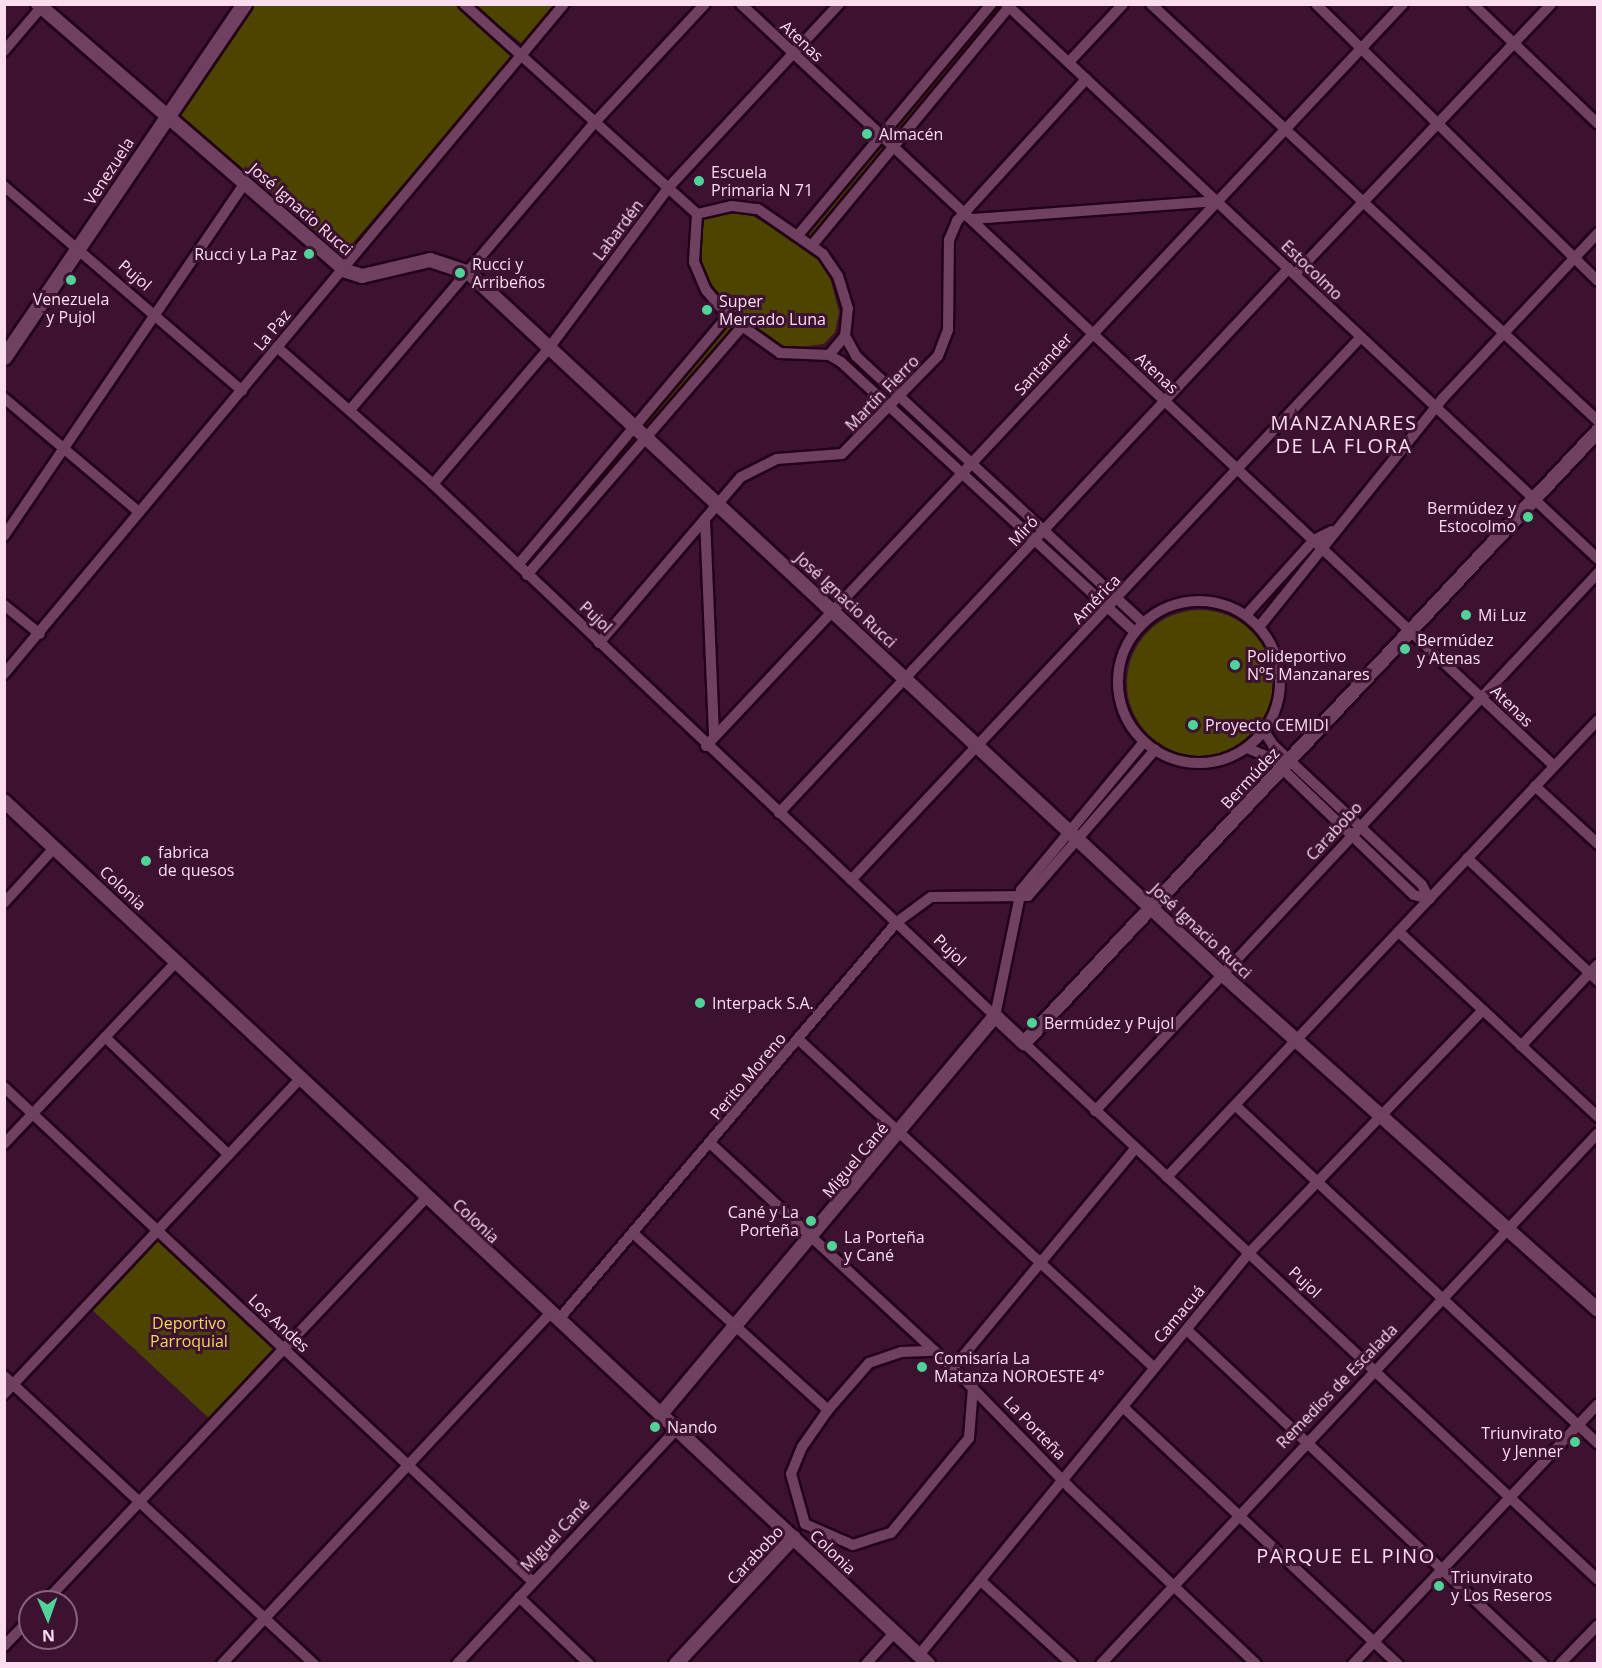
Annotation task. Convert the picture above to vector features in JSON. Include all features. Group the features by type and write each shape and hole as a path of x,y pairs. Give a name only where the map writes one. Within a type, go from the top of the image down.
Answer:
{"main road":[{"name":"Venezuela","path":"4,357 244,4"}],"street":[{"path":"464,4 523,52 598,119 697,214 694,262 706,290 728,316 741,328 780,353 829,355 891,406 1135,632"},
{"name":"La Paz","path":"4,674 40,634 139,512 564,4"},
{"path":"350,410 598,119 705,4"},
{"name":"Atenas","path":"741,4 969,215 1165,402 1411,629 1553,765"},
{"name":"Labardén","path":"433,484 549,348 669,187 839,4"},
{"path":"800,234 991,4"},
{"path":"1069,62 1122,4"},
{"path":"1151,4 1598,422"},
{"path":"1316,4 1440,122 1598,281"},
{"name":"Santander","path":"706,746 832,610 964,473 1092,332 1287,129 1403,4"},
{"path":"1473,4 1598,124"},
{"name":"Miró","path":"779,813 1165,402 1292,271 1364,202 1551,4"},
{"name":"José Ignacio Rucci","path":"41,5 343,268 362,276 430,260 469,273 718,502 1222,974 1384,1114 1598,1310"},
{"path":"4,51 41,5"},
{"path":"813,244 1008,6"},
{"name":"Estocolmo","path":"1008,6 1598,559"},
{"name":"Martín Fierro","path":"599,643 741,477 766,462 842,454 900,396 947,339 950,240 1086,79"},
{"path":"4,536 245,183"},
{"name":"Pujol","path":"4,186 242,391"},
{"path":"969,215 1188,207 1217,201"},
{"path":"697,214 746,206 800,234 813,244 844,287 844,336 856,356 1143,623"},
{"path":"1188,207 1198,220"},
{"path":"1259,627 1325,550 1332,531 1437,408 1598,233"},
{"path":"518,565 728,316"},
{"path":"527,575 741,328"},
{"path":"829,355 844,336"},
{"name":"América","path":"851,880 1109,608 1361,337"},
{"name":"Pujol","path":"277,347 433,484 706,746 897,921 1135,1149 1374,1369 1598,1580"},
{"path":"4,398 139,512"},
{"name":"Bermúdez","path":"1024,1043 1533,497 1598,431"},
{"path":"705,519 714,737"},
{"path":"1246,615 1314,540 1332,531"},
{"name":"Carabobo","path":"1095,1111 1598,573"},
{"path":"1200,601 1246,615 1259,627 1273,648 1281,678 1276,709 1264,731 1247,748 1201,763 1155,750 1144,742 1129,723 1118,689 1122,659 1135,632 1143,623 1170,607 1200,601"},
{"path":"4,605 40,634"},
{"path":"1167,1177 1297,1041 1553,765 1598,720"},
{"path":"1264,731 1286,764 1352,836 1414,895 1429,899"},
{"path":"1018,900 1028,896 1072,834 1144,742"},
{"path":"1247,748 1286,764 1362,826 1429,899"},
{"path":"1072,834 1155,750"},
{"path":"1535,786 1598,844"},
{"name":"Colonia","path":"4,801 426,1198 923,1659"},
{"path":"4,903 55,847"},
{"path":"1467,858 1593,977"},
{"name":"Perito Moreno","path":"222,1664 407,1467 634,1234 897,921 931,897 1018,900"},
{"name":"Miguel Cané","path":"661,1414 812,1238 995,1016 1018,900"},
{"path":"1399,932 1598,1117"},
{"path":"4,1144 176,962"},
{"path":"1521,1046 1593,977 1598,964"},
{"name":"Camacuá","path":"923,1659 980,1580 1124,1408 1249,1253 1483,1010"},
{"path":"105,1037 229,1155"},
{"path":"798,1040 1155,1367"},
{"path":"4,1394 300,1079"},
{"name":"Los Andes","path":"4,1087 285,1349 407,1467 533,1582"},
{"path":"1236,1106 1598,1444"},
{"name":"Remedios de Escalada","path":"1101,1664 1306,1440 1598,1133"},
{"name":"La Porteña","path":"711,1143 973,1387 1063,1479 1256,1664"},
{"path":"953,1368 1135,1149"},
{"path":"56,1590 426,1198"},
{"path":"634,1234 828,1410"},
{"path":"1187,1330 1543,1664"},
{"name":"Carabobo","path":"676,1664 805,1524 791,1474 802,1447 828,1410 869,1364 901,1352 935,1351"},
{"path":"4,1376 314,1664"},
{"path":"805,1524 853,1545 891,1533 969,1438 973,1387"},
{"path":"1353,1664 1598,1404"},
{"path":"1124,1408 1398,1664"},
{"name":"Miguel Cané","path":"457,1664 676,1430"},
{"path":"980,1580 1072,1664"},
{"path":"519,1597 589,1664"},
{"path":"1560,1664 1598,1625"},
{"path":"4,1646 18,1631"},
{"path":"866,1664 894,1633"}],"green space":[{"path":"250,5 455,5 512,50 513,57 340,258 175,113"},
{"path":"473,5 558,5 525,46"},
{"path":"994,10 996,14 895,138 890,133"},
{"path":"885,141 890,145 812,239 808,235"},
{"path":"742,210 810,249 829,274 839,312 835,332 824,344 790,348 773,341 731,311 703,275 700,221 716,211"},
{"path":"730,322 737,328 650,430 642,423"},
{"path":"635,433 641,438 529,570 523,565"},
{"path":"1200,610 1214,611 1228,616 1241,622 1252,631 1261,642 1267,655 1272,669 1272,697 1267,711 1261,724 1252,735 1241,744 1228,750 1214,755 1200,756 1186,755 1172,750 1159,744 1148,735 1139,724 1133,711 1128,697 1127,683 1128,669 1133,655 1139,642 1148,631 1159,622 1172,616 1186,611"},
{"name":"Deportivo Parroquial","path":"157,1235 281,1351 213,1422 89,1307"}],"place":[{"name":"Almacén","path":"867,134"},
{"name":"Escuela Primaria N 71","path":"699,181"},
{"name":"Rucci y La Paz","path":"309,254"},
{"name":"Rucci y Arribeños","path":"460,273"},
{"name":"Venezuela y Pujol","path":"71,280"},
{"name":"Super Mercado Luna","path":"707,310"},
{"name":"Bermúdez y Estocolmo","path":"1528,517"},
{"name":"Mi Luz","path":"1466,615"},
{"name":"Bermúdez y Atenas","path":"1405,649"},
{"name":"Polideportivo Nº5 Manzanares","path":"1235,665"},
{"name":"Proyecto CEMIDI","path":"1193,725"},
{"name":"fabrica de quesos","path":"146,861"},
{"name":"Interpack S.A.","path":"700,1003"},
{"name":"Bermúdez y Pujol","path":"1032,1023"},
{"name":"Cané y La Porteña","path":"811,1221"},
{"name":"La Porteña y Cané","path":"832,1246"},
{"name":"Comisaría La Matanza NOROESTE 4°","path":"922,1367"},
{"name":"Nando","path":"655,1427"},
{"name":"Triunvirato y Jenner","path":"1575,1442"},
{"name":"Triunvirato y Los Reseros","path":"1439,1586"}],"district":[{"name":"MANZANARES DE LA FLORA","path":"1344,434"},
{"name":"PARQUE EL PINO","path":"1346,1555"}]}
